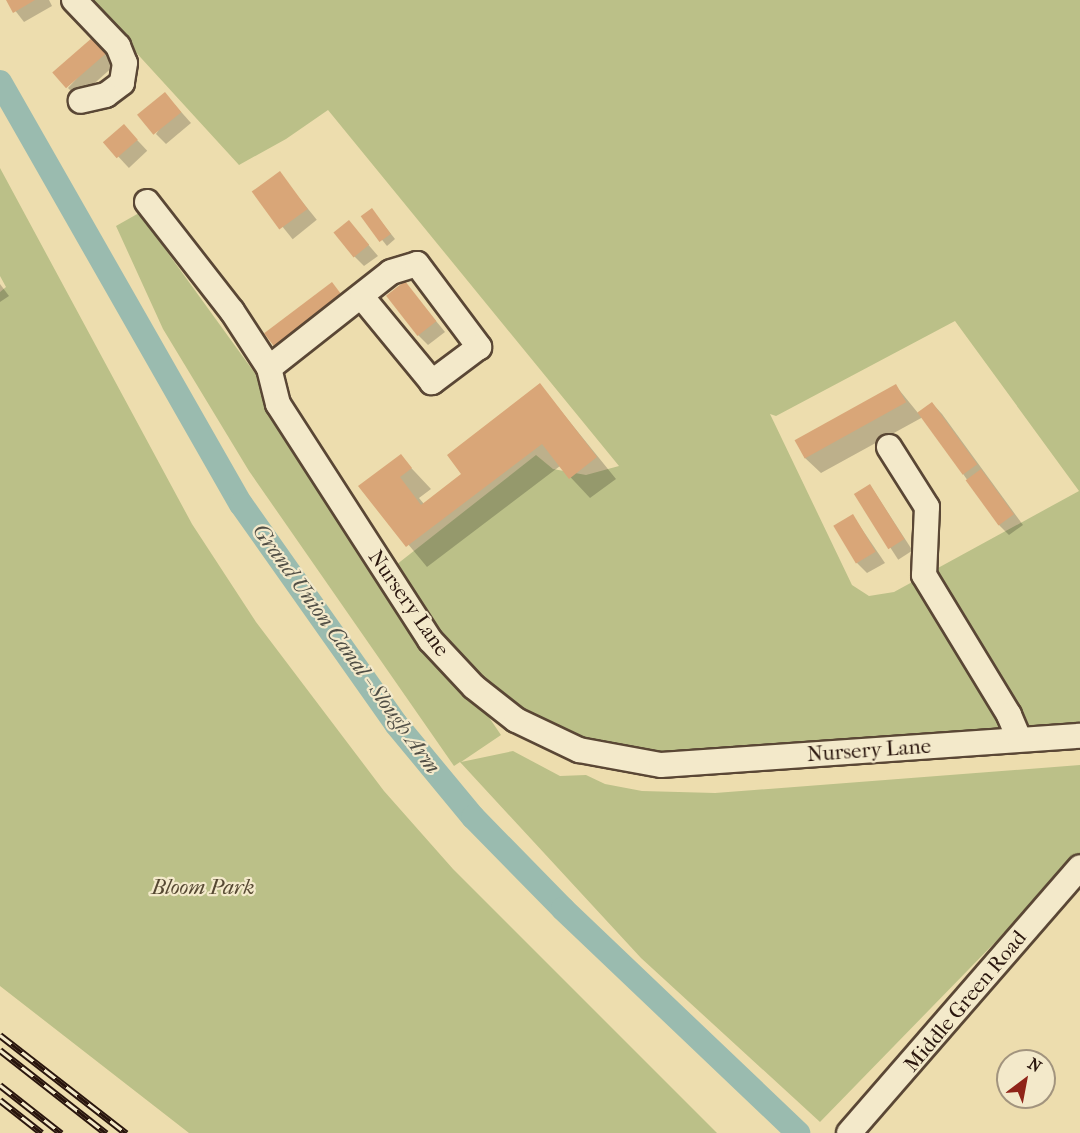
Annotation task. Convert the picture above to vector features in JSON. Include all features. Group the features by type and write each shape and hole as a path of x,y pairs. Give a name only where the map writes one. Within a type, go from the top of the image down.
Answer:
{"street":[{"path":"74,0 117,46 125,63 122,83 106,95 81,101"},
{"name":"Nursery Lane","path":"147,202 232,311 269,368 278,404 430,640 474,687 516,720 579,750 661,765 1080,736"},
{"path":"269,368 391,272 417,264 479,348 432,382 362,297"},
{"path":"890,447 927,507 924,574 1009,715 1019,739"},
{"name":"Middle Green Road","path":"849,1133 1080,867"}],"green space":[{"path":"88,0 1080,0 1080,727 678,755 627,748 584,737 507,704 463,665 396,565 536,455 553,469 586,475 619,466 328,110 286,139 239,165","holes":["955,321 1079,491 894,592 869,596 852,585 770,414 776,416"]},
{"name":"Bloom Park","path":"0,168 192,524 256,622 384,791 453,869 717,1133 189,1133 0,986 0,292 6,287 0,276"},
{"path":"139,213 254,372 501,735 461,762 513,751 560,776 586,775 605,784 642,791 715,793 1080,765 1080,855 820,1122 641,958 460,762 454,766 249,471 163,329 116,226"}],"building":[{"path":"6,0 35,0 13,13"},
{"path":"93,37 107,53 66,88 52,72"},
{"path":"165,92 181,112 153,135 137,115"},
{"path":"124,124 138,140 117,158 103,142"},
{"path":"280,171 308,209 279,230 252,192"},
{"path":"372,208 391,234 379,242 361,216"},
{"path":"349,220 369,245 354,257 333,233"},
{"path":"405,281 436,321 417,336 386,296"},
{"path":"332,282 344,298 276,349 264,333"},
{"path":"540,383 597,457 569,479 542,444 406,547 358,486 401,454 412,468 400,477 421,505 461,474 447,455"},
{"path":"896,384 906,402 805,459 795,440"},
{"path":"932,402 977,464 963,475 917,413"},
{"path":"981,469 1014,514 999,525 966,480"},
{"path":"870,484 904,539 888,549 854,494"},
{"path":"853,514 876,552 856,564 833,526"}],"waterway":[{"name":"Grand Union Canal - Slough Arm","path":"0,82 241,504 396,724 473,817 563,909 798,1133"}],"railway":[{"path":"0,1035 126,1133"},
{"path":"0,1050 106,1133"},
{"path":"0,1085 61,1133"},
{"path":"0,1100 42,1133"}]}
